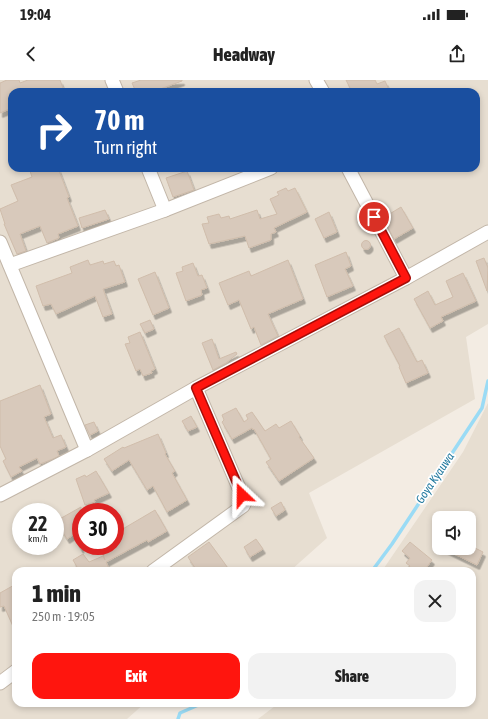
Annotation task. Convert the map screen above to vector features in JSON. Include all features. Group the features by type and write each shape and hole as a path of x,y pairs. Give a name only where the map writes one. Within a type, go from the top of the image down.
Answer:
{"street":[{"path":"150,172 165,210"},
{"path":"10,265 165,210 261,172"},
{"path":"350,172 406,278"},
{"path":"0,495 87,450 196,388 406,278 488,232"},
{"path":"0,242 87,450"},
{"path":"159,567 243,506 245,502 196,388"},
{"path":"0,683 12,674"}],"shaded area":[{"path":"0,80 488,80 488,324 466,337 475,399 309,493 327,538 294,567 12,567 12,707 140,707 127,719 0,719"},
{"path":"488,403 488,719 258,719 274,707 476,707 476,567 385,567 463,452"}],"building":[{"path":"7,80 19,80 20,83 28,80 60,80 63,88 8,88 8,110 0,113 0,83"},
{"path":"141,80 182,80 163,88 134,88 132,83"},
{"path":"346,80 375,80 377,84 385,81 388,88 350,88"},
{"path":"30,172 60,172 69,197 67,198 78,226 58,234 59,238 47,243 40,226 20,234 26,251 17,254 4,224 0,209 18,201 11,185 32,177"},
{"path":"187,172 194,190 173,197 166,178"},
{"path":"286,188 288,191 295,188 307,212 274,228 276,232 271,234 271,240 249,248 245,236 209,244 202,224 209,223 207,217 219,214 221,218 229,216 230,219 257,210 260,219 277,214 270,199 279,195 277,192"},
{"path":"401,207 413,228 394,239 383,218"},
{"path":"105,210 109,219 82,228 79,218"},
{"path":"329,212 337,232 324,238 315,219"},
{"path":"366,240 371,245 366,250 361,245"},
{"path":"346,252 351,266 345,269 353,286 327,297 315,265"},
{"path":"484,258 488,268 487,291 476,261"},
{"path":"88,260 90,265 103,261 104,264 114,261 116,266 119,265 125,282 103,289 112,314 103,317 95,296 56,314 51,304 43,306 36,286 72,273 70,267"},
{"path":"288,260 303,299 268,314 278,336 261,345 254,327 251,329 239,300 228,305 219,283 249,271 251,276"},
{"path":"193,263 198,276 202,275 207,288 201,290 202,295 186,301 176,273 183,271 182,267"},
{"path":"155,272 169,308 153,315 138,279"},
{"path":"463,273 476,301 441,317 443,321 430,328 414,299 428,291 435,305 453,297 446,281"},
{"path":"150,320 154,329 145,333 140,324"},
{"path":"399,328 417,362 422,360 428,373 406,383 399,367 400,366 384,336"},
{"path":"140,332 155,369 151,371 152,373 143,376 140,369 136,371 125,344 130,343 128,337"},
{"path":"212,339 219,359 236,352 237,354 226,363 213,370 202,343"},
{"path":"40,385 51,414 44,417 53,438 61,435 66,447 57,451 59,456 53,459 40,464 37,458 19,467 22,471 11,477 3,461 6,459 0,446 0,401"},
{"path":"236,408 244,422 248,419 246,415 252,412 265,431 276,424 279,428 291,421 300,436 299,437 314,458 279,481 266,462 271,459 254,429 253,430 252,428 232,439 222,422 224,420 222,415"},
{"path":"191,416 197,427 188,431 182,421"},
{"path":"94,422 98,431 90,435 85,425"},
{"path":"158,434 166,453 165,454 175,471 172,473 187,500 167,512 153,486 147,490 129,460 112,471 104,459 123,447 124,448"},
{"path":"96,471 109,493 94,500 95,502 84,503 76,479 85,475 86,477"},
{"path":"281,502 285,510 276,516 271,508"},
{"path":"155,510 167,531 148,542 147,540 124,552 124,528"},
{"path":"72,512 72,536 67,539 64,534 64,517"},
{"path":"256,539 263,549 250,557 244,547"},
{"path":"209,542 227,567 194,567 188,557"},
{"path":"410,542 432,560 427,567 409,567 410,566 406,563 410,558 402,551"},
{"path":"476,548 483,552 477,565 456,555 476,555"},
{"path":"84,555 89,562 103,556 105,560 103,555 119,555 106,562 108,567 77,567 73,560"},
{"path":"12,586 12,624 4,606 0,607 0,593"}],"waterway":[{"name":"Goya Kyauwa","path":"375,567 392,544 482,408 488,381"},
{"name":"Goya Kyauwa","path":"178,719 180,713 194,707"}],"route":[{"path":"242,495 196,388 406,278 374,217"}]}
